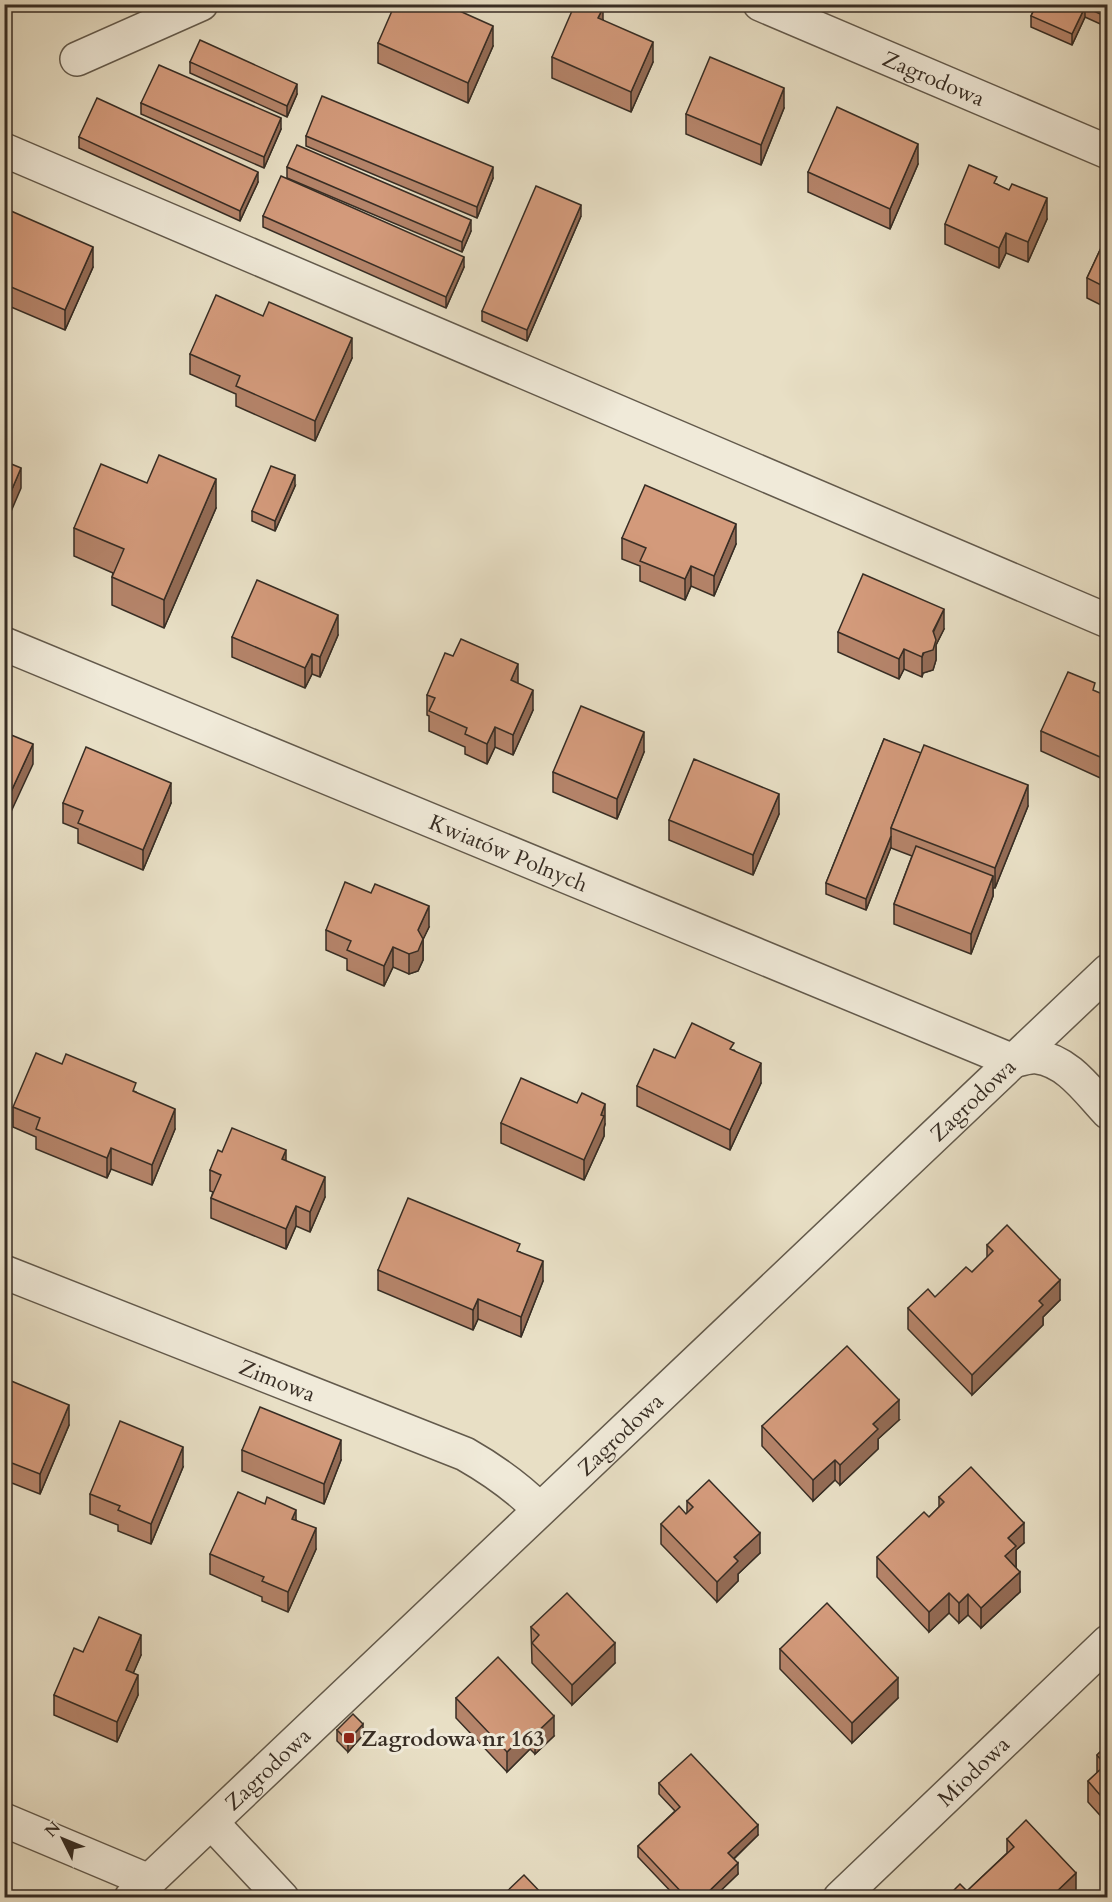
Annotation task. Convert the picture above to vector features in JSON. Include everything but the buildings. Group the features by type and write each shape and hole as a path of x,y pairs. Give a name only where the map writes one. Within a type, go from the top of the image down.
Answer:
{"street":[{"path":"77,59 201,4"},
{"name":"Zagrodowa","path":"760,4 1107,152"},
{"path":"4,150 1107,621"},
{"name":"Kwiatów Polnych","path":"4,644 1013,1061"},
{"name":"Zagrodowa","path":"140,1889 1107,971"},
{"path":"1013,1061 1036,1057 1054,1062 1074,1075 1107,1112"},
{"name":"Zimowa","path":"4,1272 465,1454 494,1470 520,1489 539,1509"},
{"name":"Miodowa","path":"840,1898 1107,1642"},
{"path":"4,1820 140,1889"},
{"path":"212,1822 282,1898"}],"place":[{"name":"Zagrodowa nr 163","path":"349,1738"}]}
